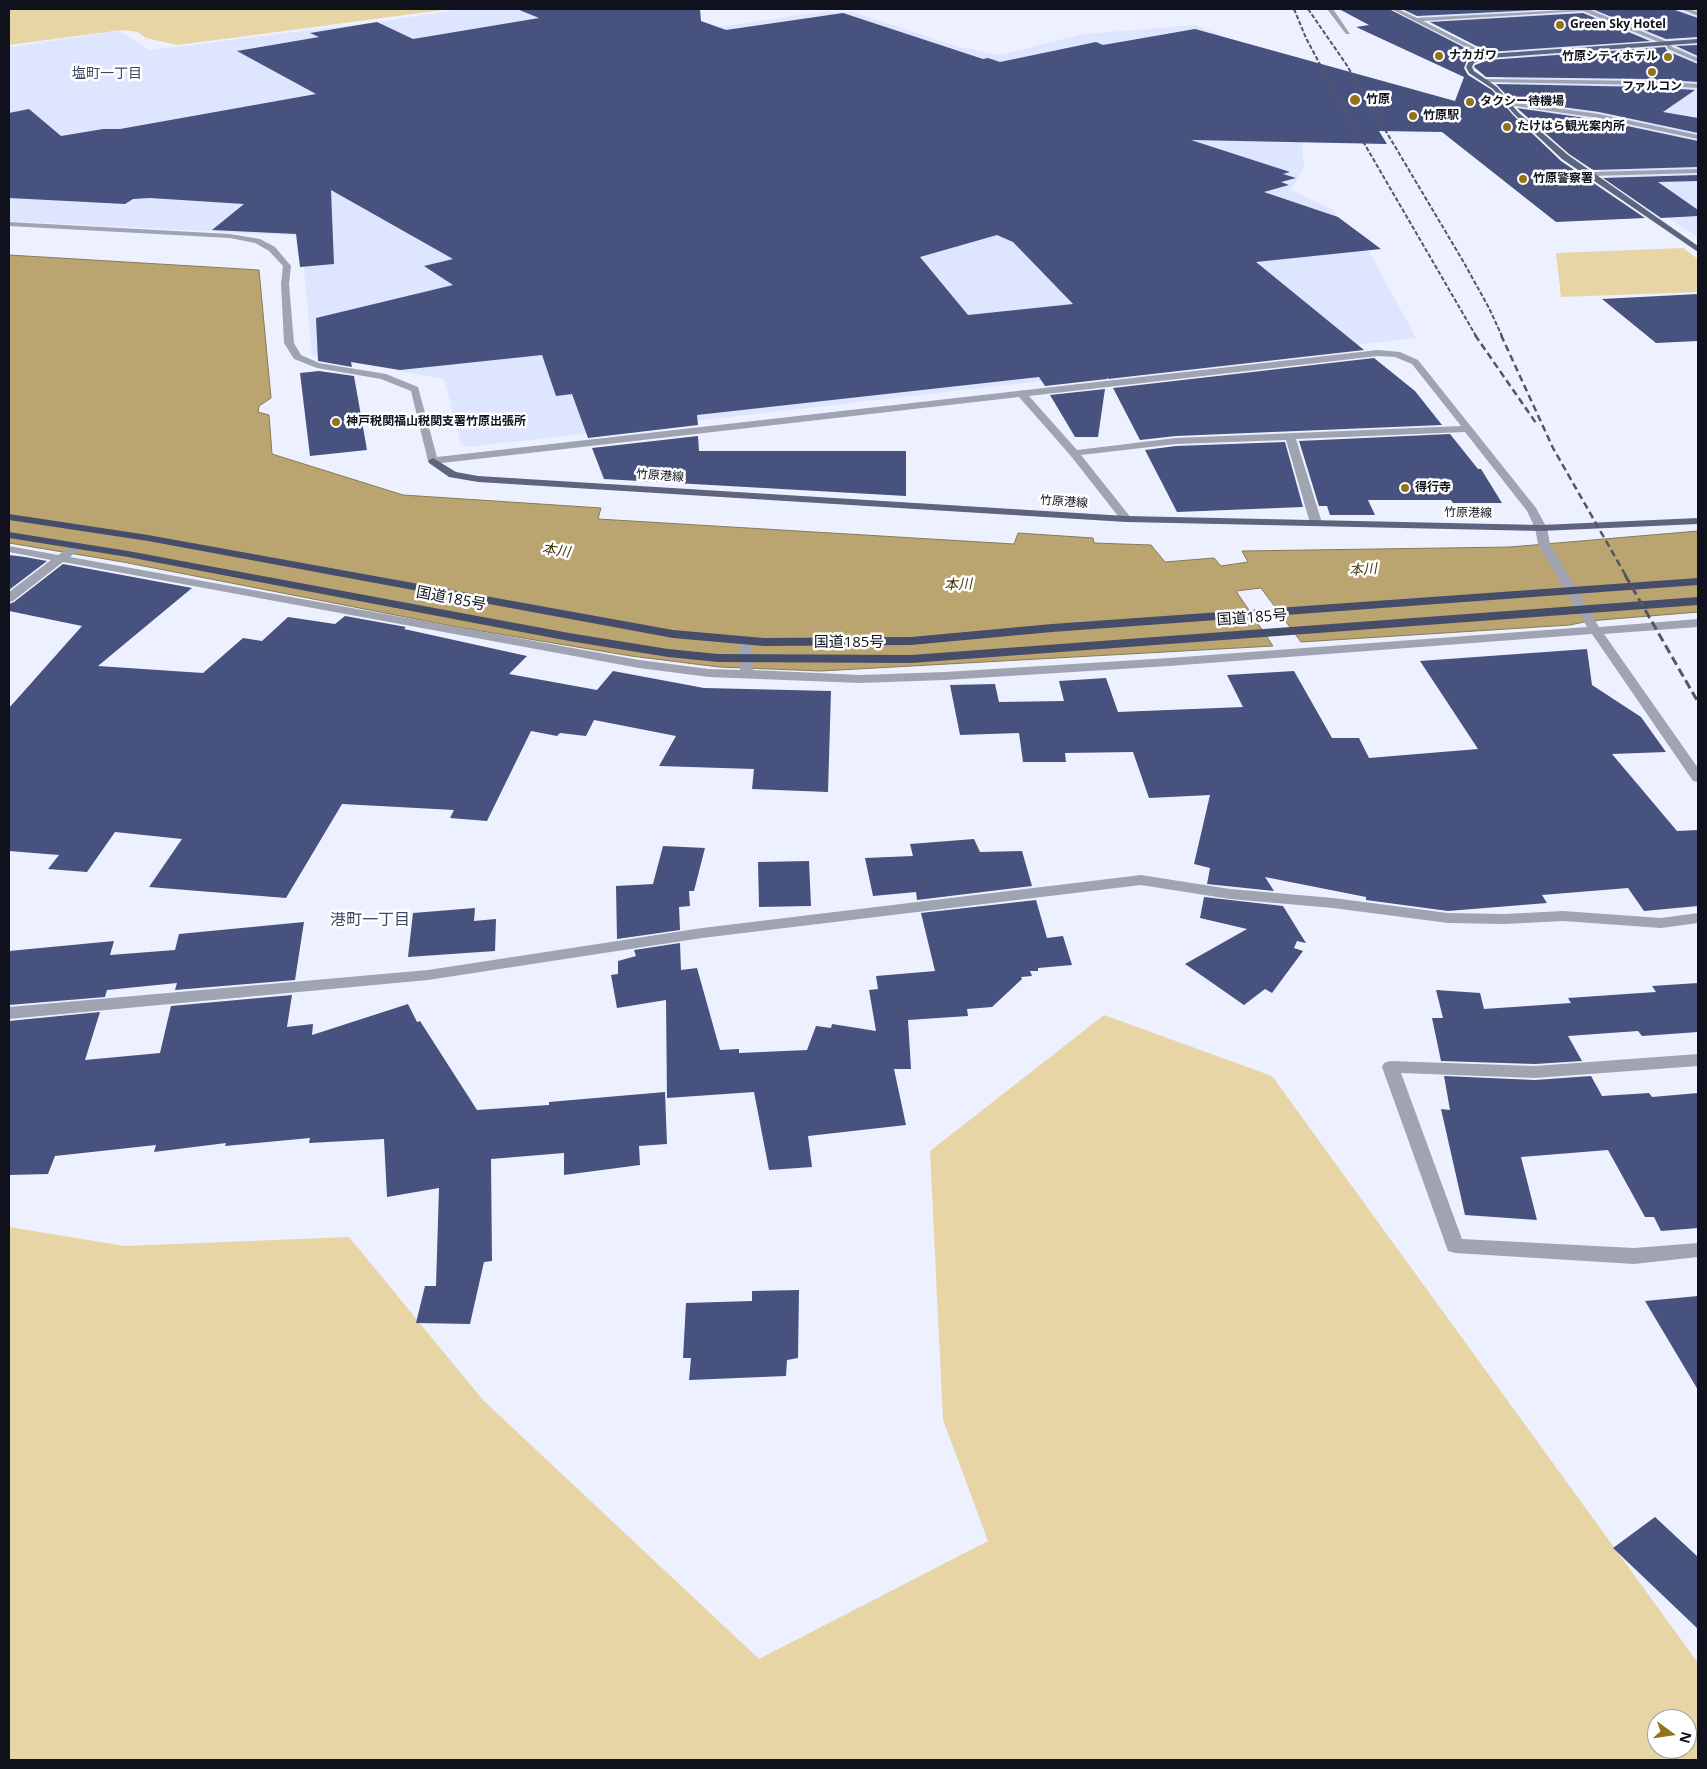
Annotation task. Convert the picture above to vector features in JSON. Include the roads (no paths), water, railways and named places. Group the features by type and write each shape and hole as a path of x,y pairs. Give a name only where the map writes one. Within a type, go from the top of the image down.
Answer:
{"highway":[{"name":"国道185号","path":"9,517 148,538 583,619 673,634 745,641 830,643 911,641 1072,626 1698,582"},
{"name":"国道185号","path":"9,535 69,552 747,667 911,659 1698,601"}],"main road":[{"path":"1696,247 1590,174 1544,138 1516,113 1486,80 1471,72 1469,67 1471,62 1488,56 1698,41"},
{"name":"竹原港線","path":"434,460 453,475 478,479 1126,519 1541,528 1698,520"}],"street":[{"path":"1330,9 1348,33"},
{"path":"1394,9 1488,56"},
{"path":"1416,20 1584,9 1668,44 1670,48 1698,60"},
{"path":"1684,9 1698,14"},
{"path":"1486,80 1649,83 1698,86"},
{"path":"1509,104 1599,116 1698,137"},
{"path":"1590,174 1698,171"},
{"path":"9,224 230,236 257,241 272,249 287,266 285,284 288,344 297,357 317,365 383,376 416,389 434,460 1378,353 1397,354 1415,362 1532,510 1541,528 1544,544 1592,626 1698,778"},
{"path":"1022,394 1074,453 1126,519"},
{"path":"1074,453 1176,441 1468,429"},
{"path":"1290,437 1316,523"},
{"path":"9,549 69,552 639,664 709,673 747,667 860,679 944,676 1378,647 1592,626 1698,623"},
{"path":"9,598 69,552"},
{"path":"745,641 747,667"},
{"path":"9,1013 428,975 702,933 1141,880 1230,894 1333,903 1448,918 1506,919 1563,916 1661,923 1698,918"},
{"path":"1698,1060 1535,1072 1390,1067 1455,1246 1634,1256 1698,1250"}],"water":[{"name":"本川","path":"9,255 259,270 271,398 259,406 258,412 269,415 272,454 403,495 601,508 598,519 1014,544 1018,533 1093,538 1094,543 1151,545 1165,562 1214,558 1221,566 1248,562 1242,551 1510,547 1698,531 1698,612 1589,621 1570,625 1301,642 1261,588 1236,591 1273,646 821,671 719,667 631,656 457,627 123,562 9,543"}],"railway":[{"path":"1294,9 1306,38 1339,100 1476,336"},
{"path":"1308,9 1346,64 1463,261 1502,336"},
{"path":"1475,335 1536,423"},
{"path":"1501,335 1553,448 1626,576"},
{"path":"1625,575 1698,702"}],"place":[{"name":"Green Sky Hotel","path":"1560,25"},
{"name":"ナカガワ","path":"1439,56"},
{"name":"竹原シティホテル","path":"1668,57"},
{"name":"ファルコン","path":"1652,72"},
{"name":"竹原","path":"1355,100"},
{"name":"タクシー待機場","path":"1470,102"},
{"name":"竹原駅","path":"1413,116"},
{"name":"たけはら観光案内所","path":"1507,127"},
{"name":"竹原警察署","path":"1523,179"},
{"name":"神戸税関福山税関支署竹原出張所","path":"336,422"},
{"name":"得行寺","path":"1405,488"}],"district":[{"name":"塩町一丁目","path":"107,74"},
{"name":"港町一丁目","path":"370,920"}]}
